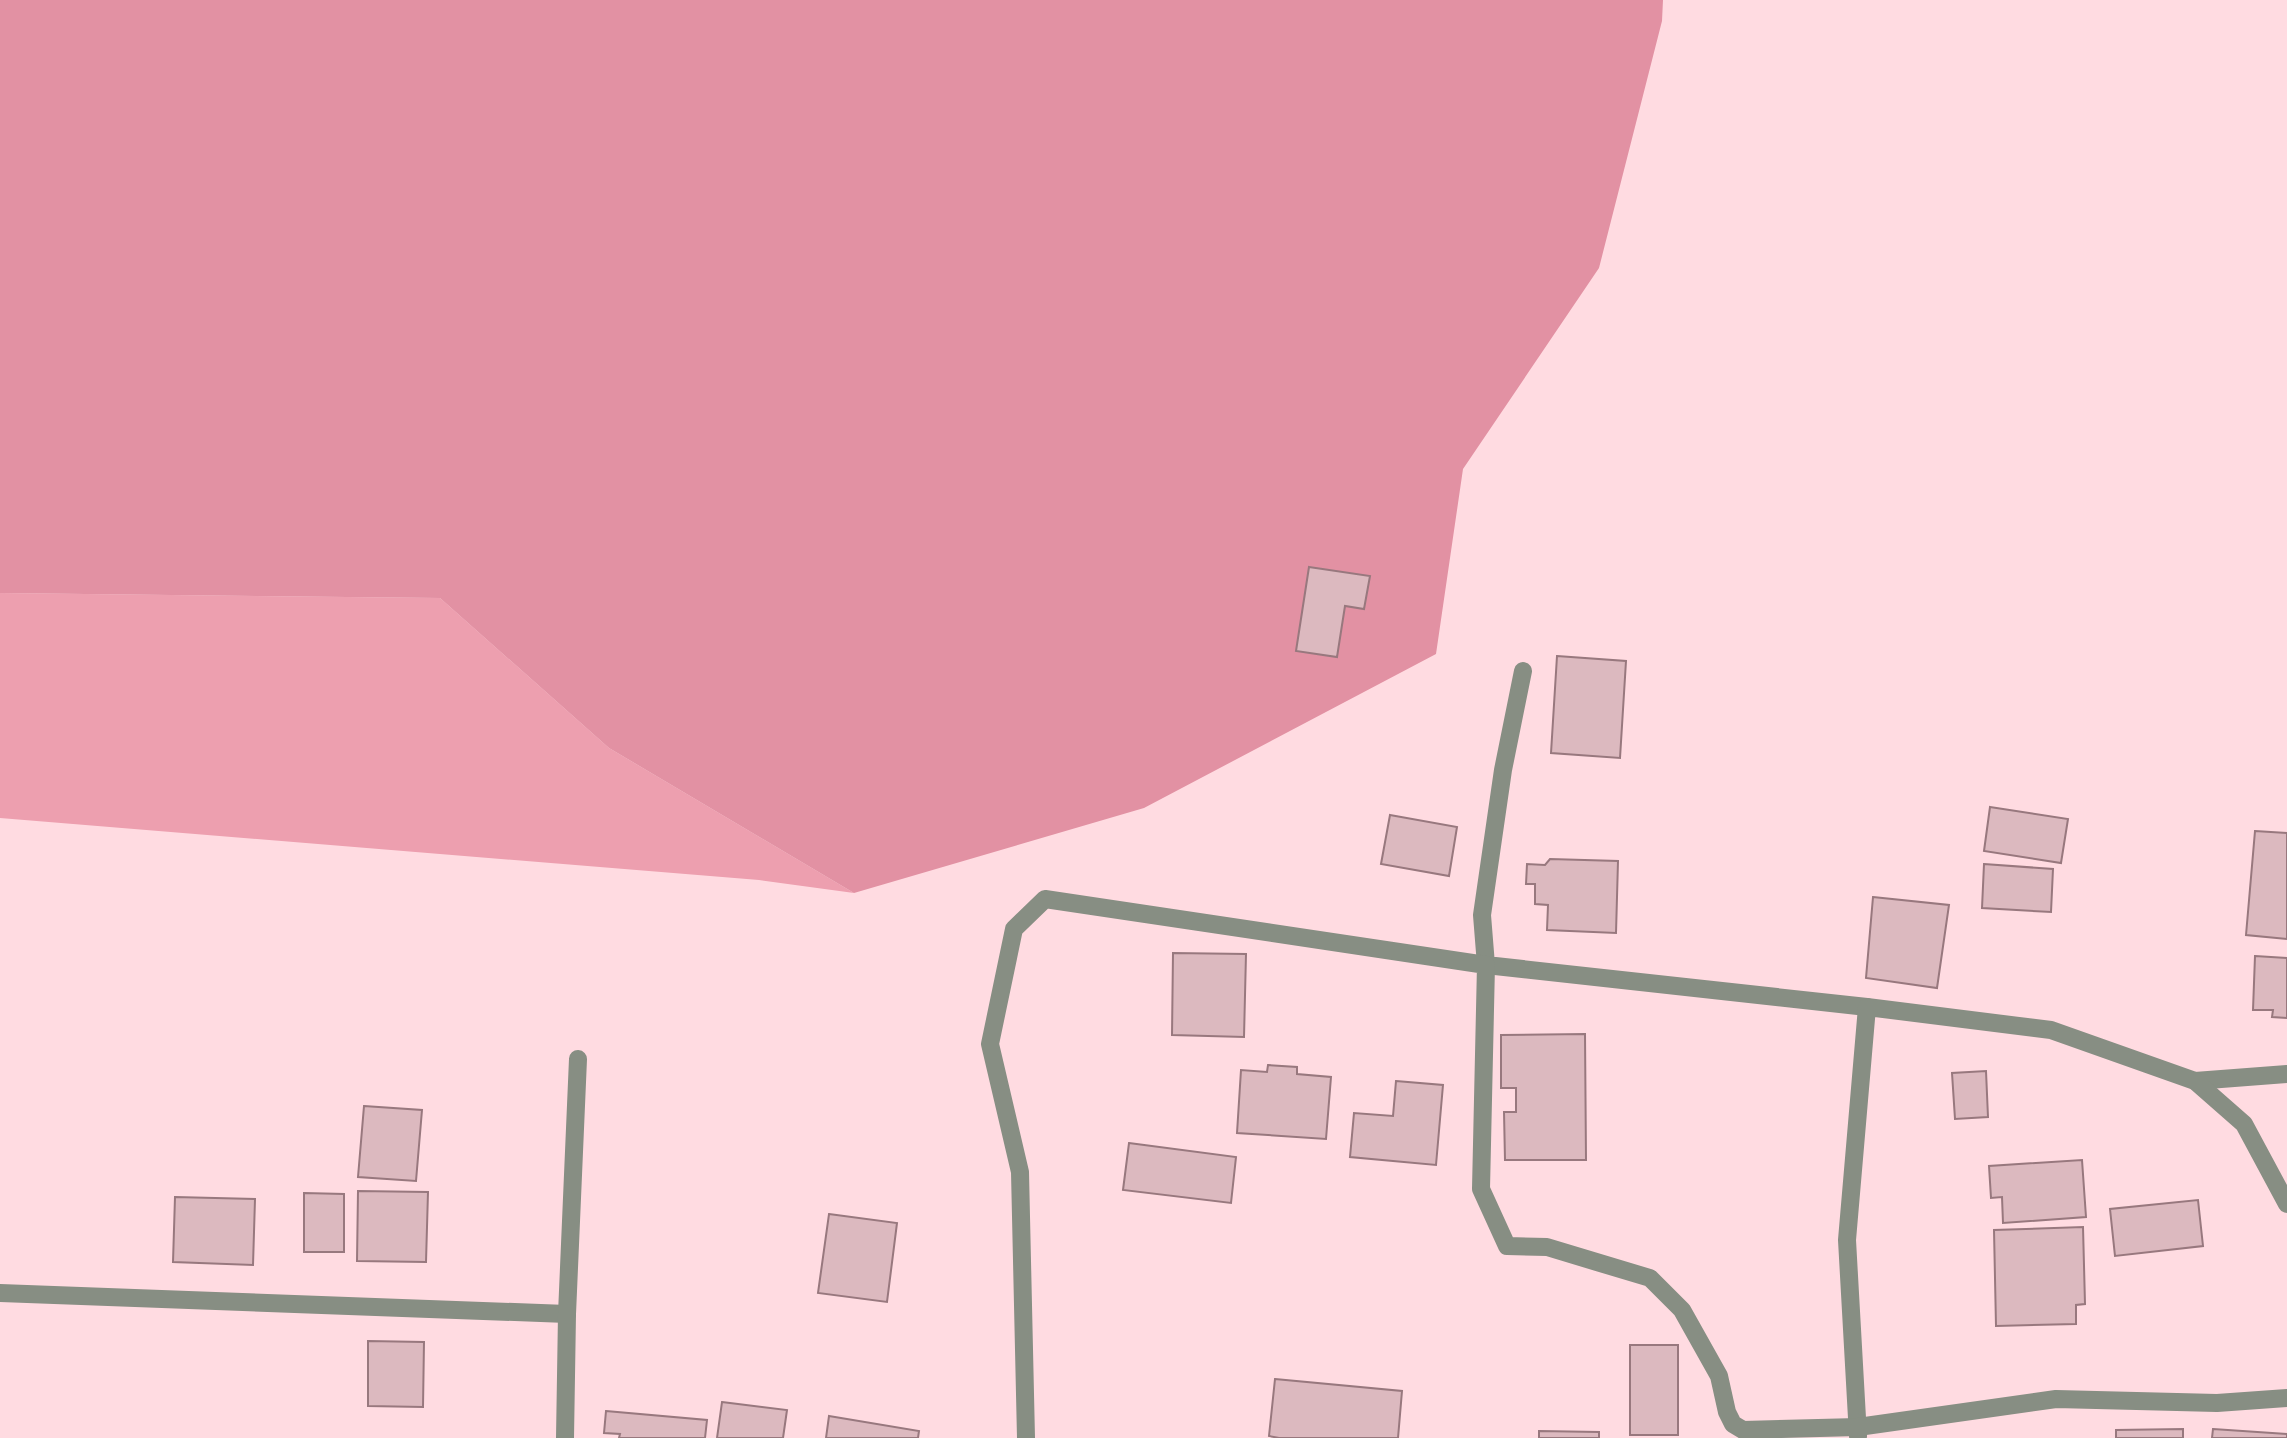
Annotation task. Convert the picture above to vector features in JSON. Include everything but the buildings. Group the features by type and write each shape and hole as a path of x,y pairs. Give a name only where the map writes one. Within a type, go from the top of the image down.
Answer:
{"street":[{"path":"1523,671 1503,770 1482,915 1486,965 1480,1189 1507,1246 1547,1247 1650,1278 1682,1310 1719,1376 1727,1412 1733,1424 1743,1430 1858,1432 2056,1399 2217,1403 2287,1398"},
{"path":"1026,1438 1020,1172 990,1044 1014,929 1045,899 1486,965 2051,1030 2195,1081 2244,1124 2287,1204"},
{"path":"1858,1432 1847,1240 1867,1007"},
{"path":"565,1438 567,1314 578,1059"},
{"path":"2195,1081 2287,1074"},
{"path":"0,1293 567,1314"}],"shaded area":[{"path":"0,0 1663,0 1662,21 1599,268 1463,469 1436,654 1144,808 854,893 609,748 440,598 0,593"},
{"path":"0,593 440,598 609,748 854,893 759,880 0,818"}]}
